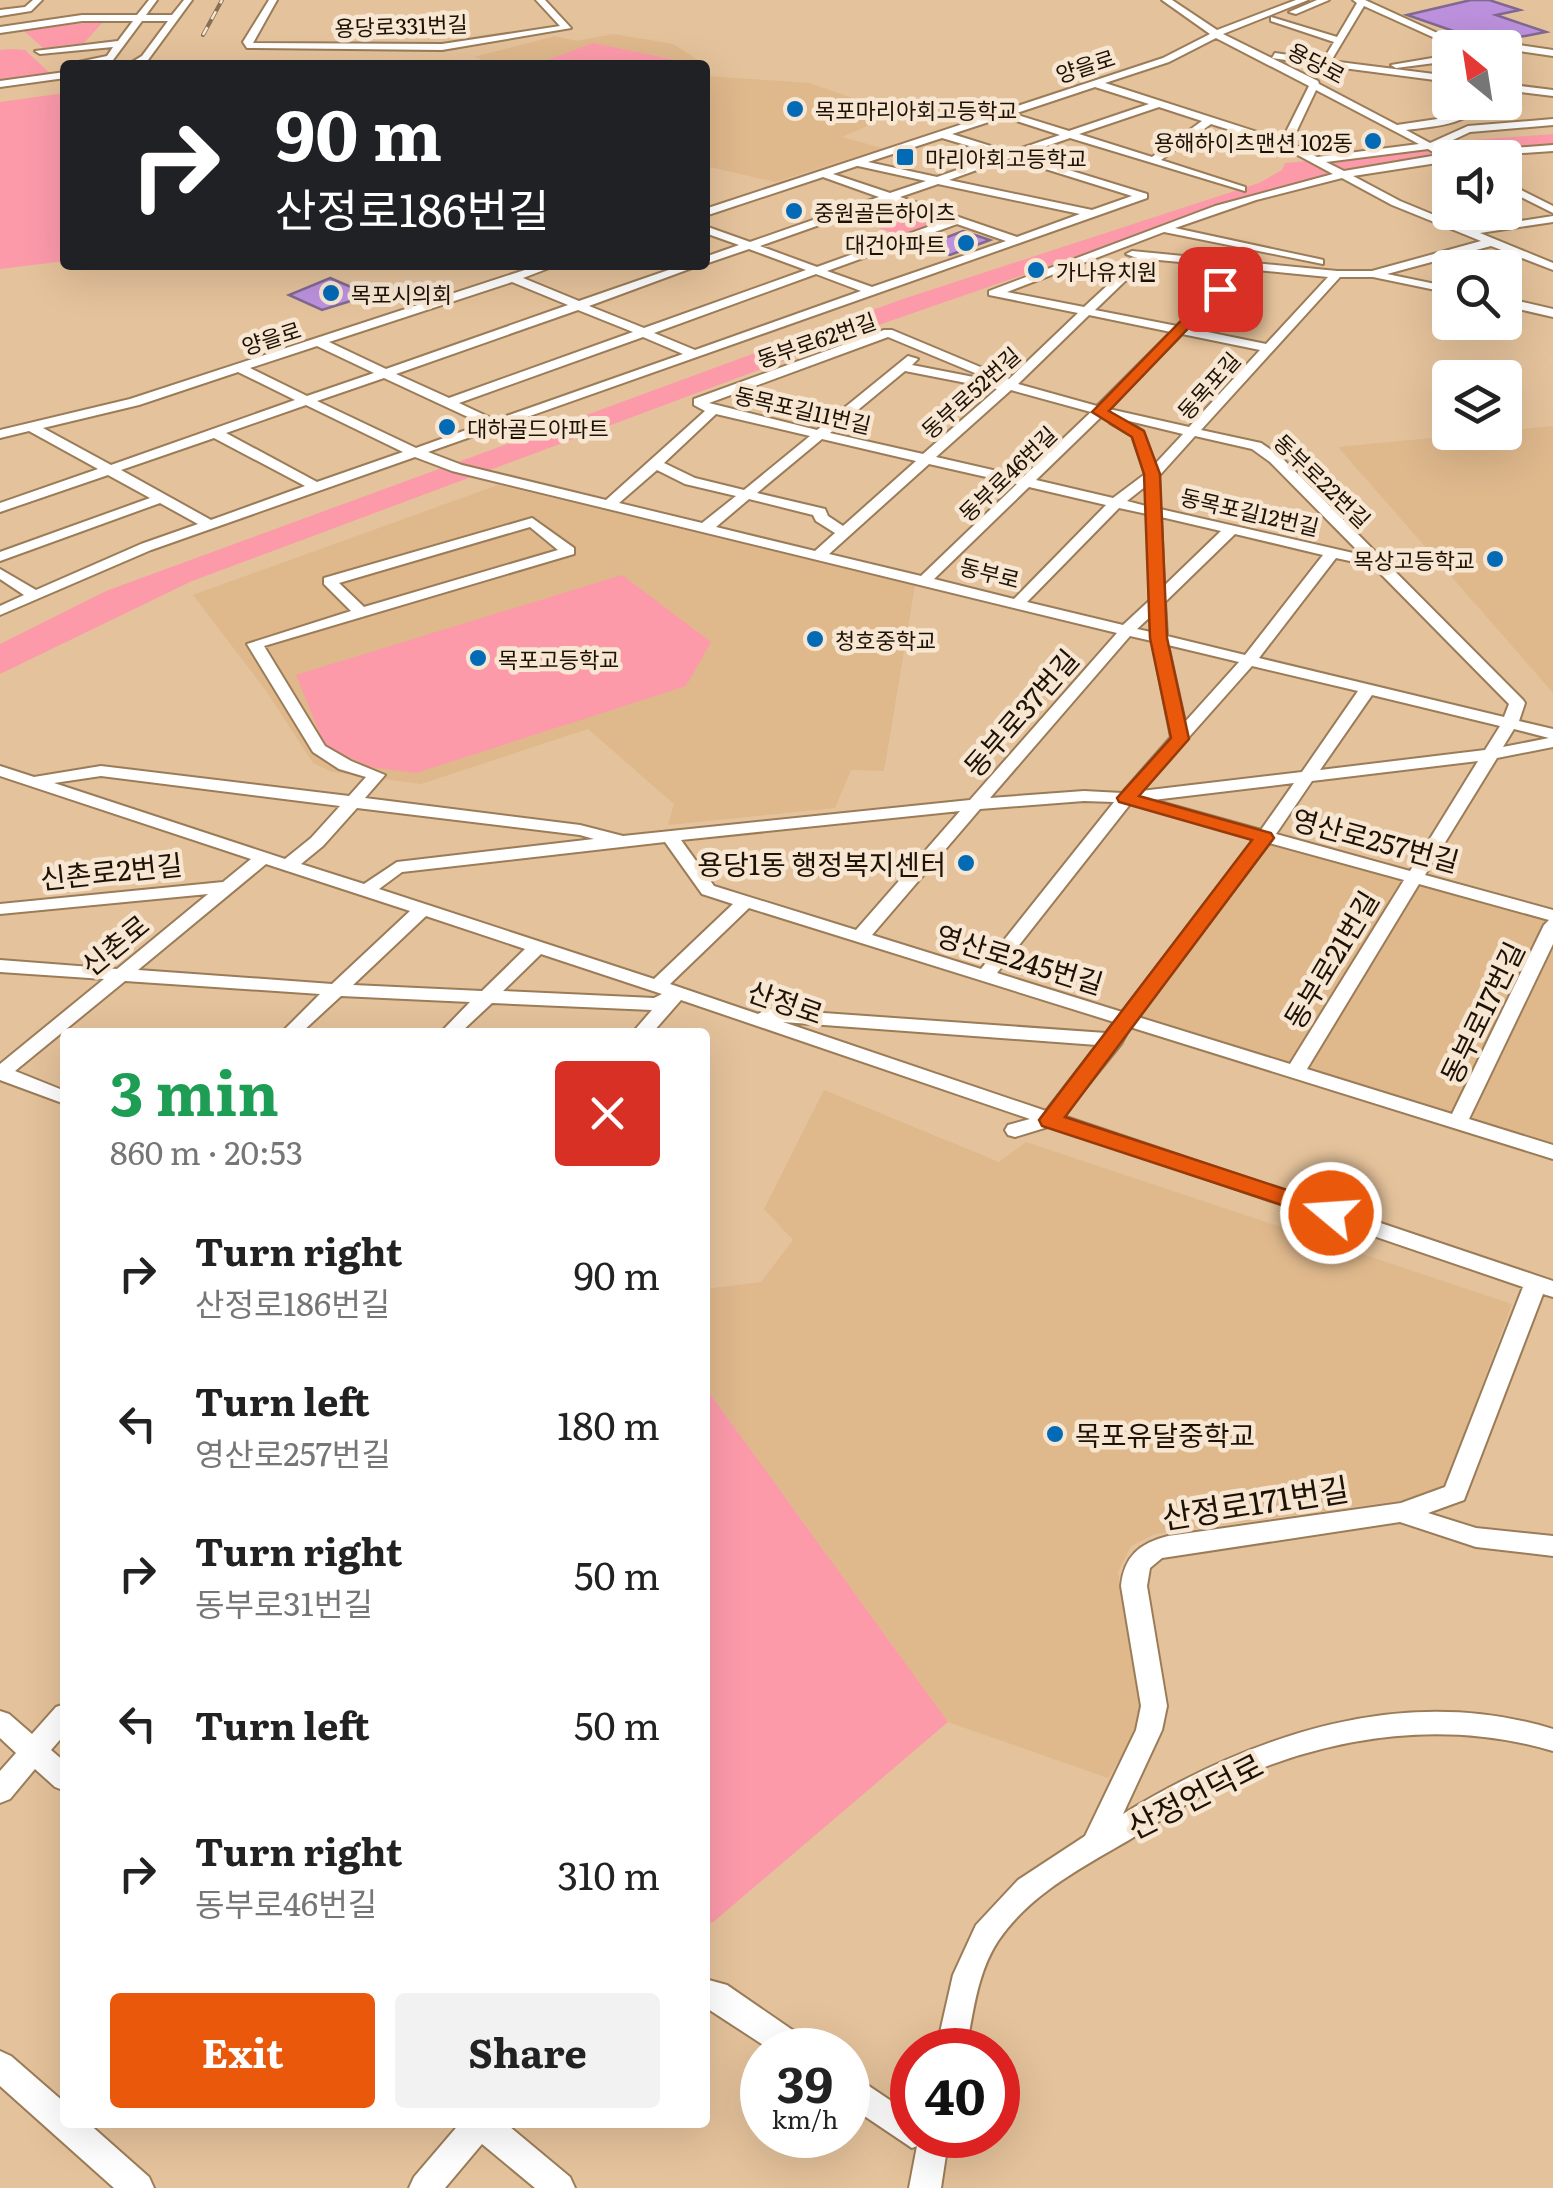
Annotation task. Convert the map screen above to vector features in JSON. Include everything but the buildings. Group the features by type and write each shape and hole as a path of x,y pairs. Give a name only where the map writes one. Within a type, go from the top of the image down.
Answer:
{"street":[{"path":"0,13 28,9 38,0"},
{"path":"98,60 110,58 153,0"},
{"path":"141,60 188,0"},
{"name":"용당로331번길","path":"273,0 248,42 250,46 442,47 567,28 540,0"},
{"name":"용당로","path":"1166,0 1184,14 1225,32 1258,54 1431,146"},
{"path":"1225,32 1242,20 1292,0"},
{"name":"양을로","path":"710,212 1166,60 1304,0"},
{"name":"양을로","path":"1225,32 1313,0"},
{"path":"1225,32 1325,0"},
{"path":"1285,144 1360,1 1432,33"},
{"path":"0,30 86,14 174,18"},
{"path":"1184,14 1221,21 1242,20"},
{"path":"1274,19 1338,40"},
{"path":"14,28 24,37"},
{"path":"60,63 37,48 120,44"},
{"path":"1522,49 1552,58"},
{"path":"1258,54 1432,76"},
{"path":"1522,58 1552,58"},
{"path":"1374,68 1432,60"},
{"path":"0,84 60,76"},
{"path":"1094,84 1285,144 1396,203 1553,267"},
{"path":"1522,89 1553,93"},
{"path":"710,259 1160,103"},
{"path":"1002,114 1241,189"},
{"path":"1153,161 1211,118"},
{"path":"1398,128 1448,120"},
{"path":"1318,160 1431,146 1468,129 1553,122"},
{"path":"0,611 33,594 210,525 1143,196 941,134"},
{"path":"1522,152 1550,150"},
{"path":"1268,348 993,293 1252,198 1345,174 1432,159"},
{"path":"856,162 1093,214"},
{"path":"823,174 1018,241"},
{"path":"1522,194 1553,210"},
{"path":"1465,232 1553,219"},
{"path":"448,403 958,220"},
{"path":"1165,229 1432,286"},
{"path":"710,231 874,292"},
{"path":"1111,249 1242,266 1373,274 1490,242"},
{"name":"동부로52번길","path":"820,556 1009,386 1145,256"},
{"name":"동부로46번길","path":"926,579 1100,412 1242,266"},
{"name":"양을로","path":"0,434 134,402 536,270"},
{"path":"0,508 680,270"},
{"name":"동목포길","path":"1018,603 1195,430 1337,274"},
{"path":"513,278 696,355"},
{"path":"1522,306 1553,313"},
{"name":"동부로62번길","path":"608,505 640,482 654,463 713,410 700,402 888,332 925,348"},
{"path":"319,342 496,425"},
{"path":"704,529 925,348 998,377 1009,386"},
{"path":"902,367 984,385 1009,386 1100,412 1138,434 1152,474 1159,638 1180,739"},
{"name":"동부로","path":"240,368 416,454 457,468 1553,734"},
{"name":"동목포길11번길","path":"713,410 1118,502"},
{"name":"동부로22번길","path":"1100,412 1247,442 1269,454 1517,702 1510,724"},
{"path":"32,427 210,525"},
{"path":"214,432 318,488"},
{"path":"654,463 690,482 820,512 844,532"},
{"path":"0,557 162,498"},
{"name":"동목포길12번길","path":"1118,502 1374,562"},
{"path":"288,865 317,842 377,775 344,764 319,749 255,644 362,613 570,551 532,522 329,582 362,613"},
{"name":"동부로37번길","path":"860,938 1128,630 1230,530"},
{"path":"984,976 1126,798 1249,660 1333,552"},
{"path":"0,573 33,594"},
{"path":"1015,1130 1050,1120 1264,838 1368,689"},
{"name":"동부로21번길","path":"1295,1072 1510,724"},
{"path":"366,890 397,866 978,804 1084,796 1126,798 1488,755 1553,742"},
{"name":"산정로","path":"0,771 678,992 1544,1286"},
{"path":"35,782 102,771 580,830 623,841"},
{"name":"영산로257번길","path":"1126,798 1553,916"},
{"name":"영산로245번길","path":"669,835 708,890 1553,1152"},
{"name":"신촌로","path":"1,1074 264,857"},
{"name":"신촌로2번길","path":"0,909 227,887"},
{"path":"657,986 745,902"},
{"path":"296,1028 423,909"},
{"name":"동부로17번길","path":"1458,1122 1553,925"},
{"path":"454,1028 538,947"},
{"path":"0,966 486,998 657,1004 678,992"},
{"path":"646,1028 678,992"},
{"path":"739,1013 1114,1040"},
{"path":"1,1074 60,1096"},
{"name":"산정로171번길","path":"1095,1845 1150,1730 1154,1706 1134,1586 1134,1574 1143,1557 1154,1548 1402,1512 1441,1501 1460,1486 1544,1286"},
{"path":"1402,1512 1450,1534 1496,1543 1553,1546"},
{"path":"0,1791 60,1721"},
{"name":"산정언덕로","path":"956,2028 964,1985 986,1935 1008,1907 1040,1880 1095,1845 1214,1776 1330,1737 1417,1722 1488,1721 1553,1740"},
{"path":"0,1722 60,1775"},
{"path":"711,1994 763,2028"},
{"path":"0,2066 60,2119"},
{"path":"70,2128 138,2188"},
{"path":"425,2188 477,2128"},
{"path":"487,2128 559,2188"},
{"path":"924,2158 925,2188"}],"shaded area":[{"path":"104,21 84,43 43,48 23,30"},
{"name":"목포마리아회고등학교","path":"613,34 673,44 698,60 474,57 555,36 577,41"},
{"path":"593,43 675,60 547,60"},
{"path":"0,50 25,50 51,74 0,81"},
{"name":"목포마리아회고등학교","path":"710,76 809,83 896,113 842,137 882,148 775,182 710,167"},
{"path":"60,94 60,262 0,269 0,102"},
{"path":"1553,134 1553,146 1522,148 1522,140 1473,140"},
{"path":"1432,146 1432,156 1348,170 1327,162"},
{"path":"1307,161 1335,174 1226,205 890,321 192,581 0,674 0,644 106,591 900,300 1259,183 1282,170 1285,163"},
{"path":"891,203 941,221 901,236 849,217"},
{"name":"목상고등학교","path":"1553,426 1553,693 1338,447 1432,438 1432,450 1522,450 1522,429"},
{"name":"목포고등학교","path":"498,485 915,585 884,771 851,770 835,808 668,825 674,804 588,729 421,784 332,772 313,763 267,692 193,595"},
{"path":"622,575 711,642 686,686 416,773 370,767 325,746 296,675"},
{"path":"1264,838 1553,917 1553,1152 1128,1020"},
{"path":"824,1090 999,1162 1026,1142 1512,1304 1443,1490 1419,1498 1155,1534 1131,1546 1118,1572 1145,1718 1108,1778 948,1722 710,1394 710,1288 761,1282 793,1240 764,1209"},
{"path":"710,1394 948,1722 710,1922"}],"railway":[{"path":"203,35 222,0"}],"place":[{"name":"목포마리아회고등학교","path":"795,109"},
{"name":"용해하이츠맨션 102동","path":"1373,141"},
{"name":"마리아회고등학교","path":"905,157"},
{"name":"중원골든하이츠","path":"794,211"},
{"name":"대건아파트","path":"966,243"},
{"name":"가나유치원","path":"1036,270"},
{"name":"목포시의회","path":"331,293"},
{"name":"대하골드아파트","path":"447,427"},
{"name":"목상고등학교","path":"1495,559"},
{"name":"청호중학교","path":"815,639"},
{"name":"목포고등학교","path":"478,658"},
{"name":"용당1동 행정복지센터","path":"966,863"},
{"name":"목포유달중학교","path":"1055,1434"}],"route":[{"path":"1220,289 1100,412 1138,434 1152,474 1159,638 1180,739 1126,798 1264,838 1050,1120 1331,1213"}]}
